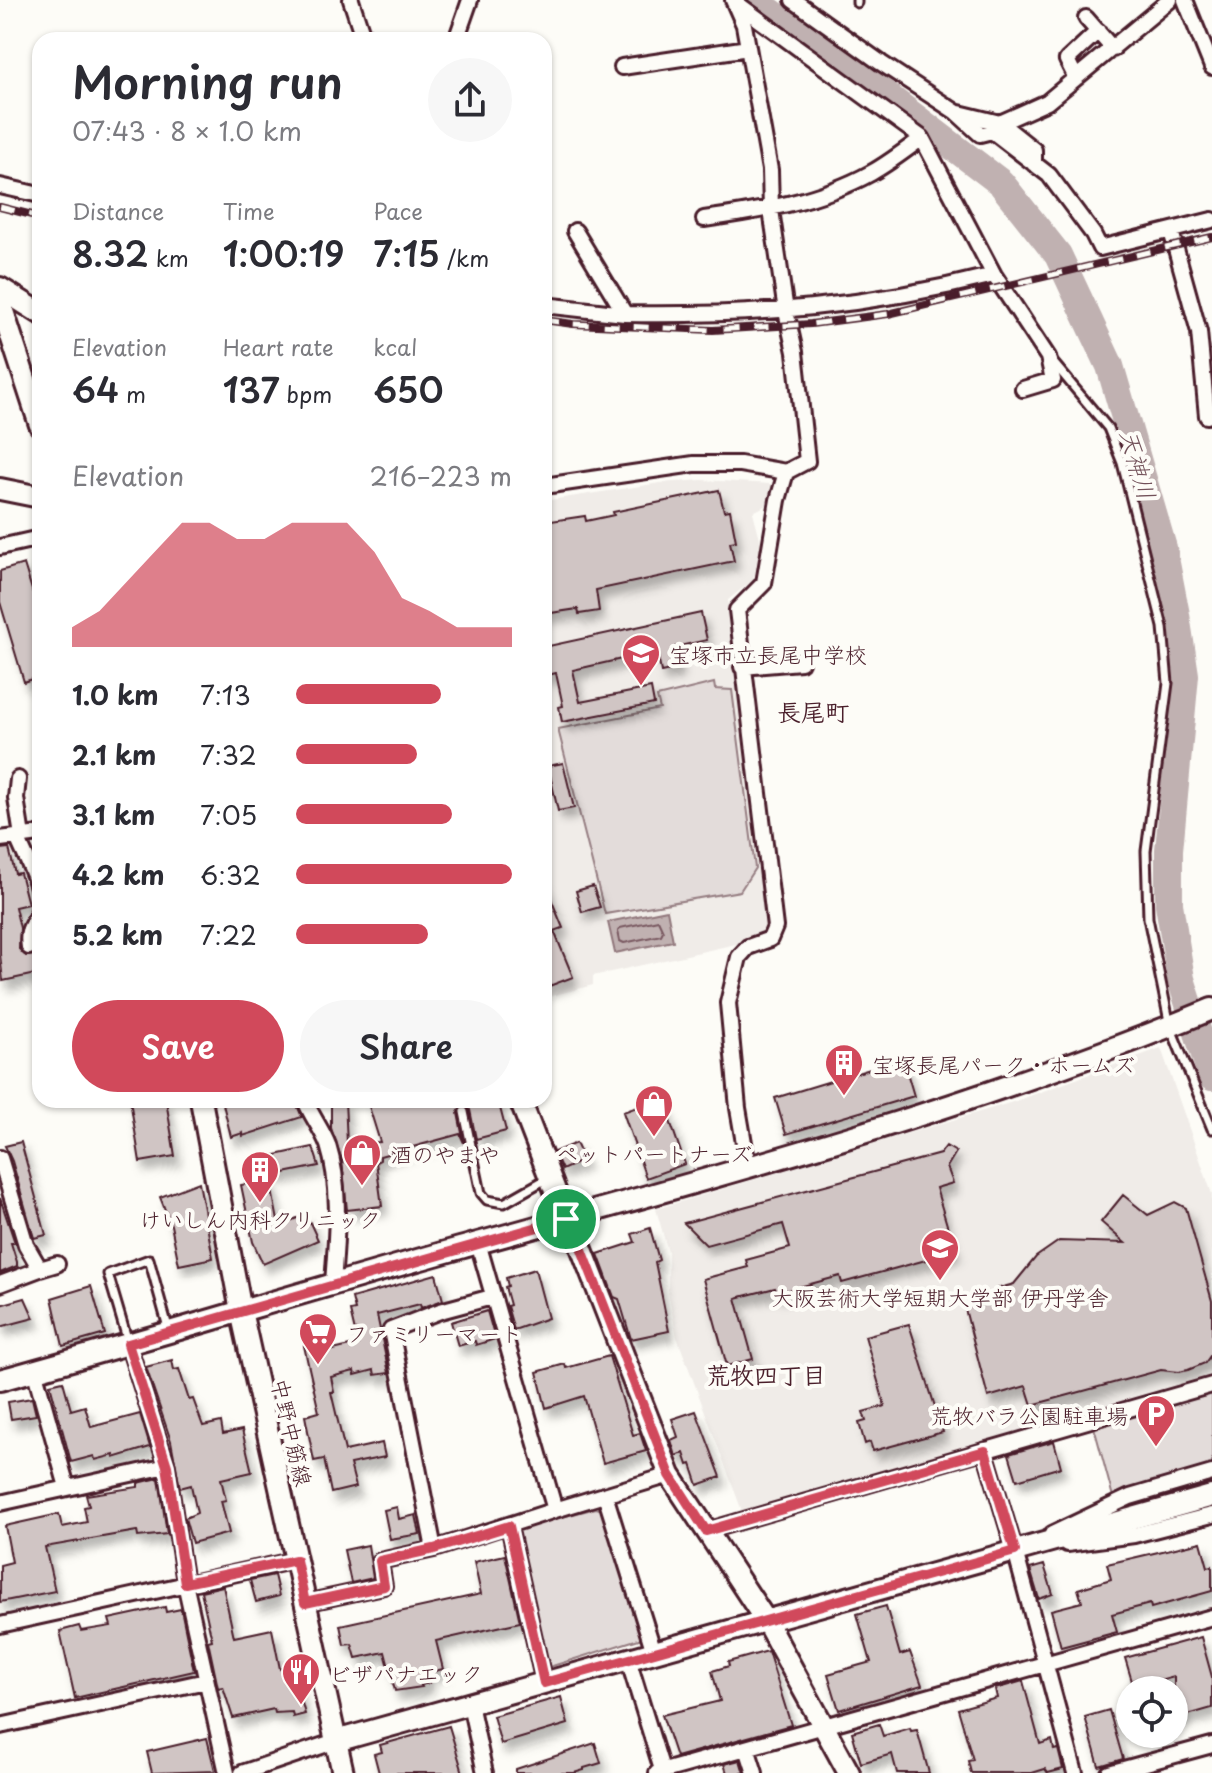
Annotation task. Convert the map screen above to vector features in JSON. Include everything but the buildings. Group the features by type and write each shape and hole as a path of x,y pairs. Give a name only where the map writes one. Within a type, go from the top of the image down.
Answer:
{"street":[{"path":"351,0 361,32"},
{"path":"459,32 470,0 478,0"},
{"path":"552,485 694,464 740,464 786,472 807,461 795,352 771,210 770,170 744,25 733,0"},
{"path":"733,0 922,138 994,275 1048,357 1053,380 1023,389"},
{"path":"793,0 956,112 980,134 992,131 1049,175 1100,248 1212,220"},
{"path":"1000,123 1047,102 1170,0"},
{"path":"1185,0 1212,67"},
{"path":"1086,18 1113,49"},
{"path":"1076,78 1067,60 1098,31"},
{"path":"622,67 748,48"},
{"path":"956,112 1000,123 1034,150 1034,164"},
{"path":"704,219 771,210 871,173 922,138"},
{"path":"0,186 32,193"},
{"path":"575,231 625,314"},
{"path":"1171,231 1199,332 1207,416 1212,414"},
{"path":"552,306 625,314 703,315 786,311 928,292 994,275"},
{"path":"0,288 32,308"},
{"path":"0,302 32,400"},
{"path":"748,1166 738,1108 728,1003 739,957 748,947 770,939 775,927 737,610 764,583 778,500 786,472"},
{"path":"0,489 32,495"},
{"path":"0,547 32,540"},
{"path":"742,667 801,662"},
{"path":"18,779 19,837 32,873"},
{"path":"0,839 32,835"},
{"path":"29,947 26,933 32,921"},
{"path":"0,1380 333,1284 423,1253 566,1219 983,1096 1211,1009"},
{"name":"中野中筋線","path":"203,1108 241,1311 343,1773"},
{"path":"309,1108 328,1145 335,1178 337,1203 333,1284"},
{"path":"523,1108 670,1475 766,1621 849,1773"},
{"path":"1,1164 18,1199 26,1245 40,1269"},
{"path":"465,1243 492,1297 555,1510"},
{"path":"0,1284 57,1264"},
{"path":"434,1549 391,1330 440,1311 492,1297"},
{"path":"128,1344 167,1466 185,1583 227,1773"},
{"path":"34,1369 67,1487"},
{"path":"706,1531 1212,1385"},
{"path":"985,1451 1075,1773"},
{"path":"0,1503 167,1466"},
{"path":"1015,1551 1130,1497 1212,1473"},
{"path":"305,1603 384,1586 380,1561 434,1549 670,1475"},
{"path":"605,1495 654,1652"},
{"path":"242,1773 336,1741 1212,1496"},
{"path":"1015,1551 1134,1535 1212,1515"},
{"path":"509,1526 544,1683"},
{"path":"0,1625 296,1560"},
{"path":"628,1659 661,1772 1212,1617"},
{"path":"0,1726 206,1681"},
{"path":"470,1704 485,1773"},
{"path":"1109,1773 1212,1745"},
{"path":"747,1748 755,1773"}],"lane":[{"path":"1048,357 1108,428 1122,463 1163,627 1168,683 1150,806 1146,886 1148,918 1168,1027 1212,1129"},
{"path":"464,1112 479,1186 484,1196 498,1204 549,1177"},
{"path":"128,1344 108,1274 149,1259 169,1332"}],"shaded area":[{"name":"宝塚市立長尾中学校","path":"702,480 772,484 767,505 753,512 762,546 753,580 728,600 767,928 754,940 593,976 593,985 552,996 552,500 660,483"},
{"path":"714,683 715,689 732,690 755,868 740,891 605,914 558,729 660,709 657,697"},
{"name":"大阪芸術大学短期大学部 伊丹学舎","path":"1161,1048 1212,1194 1212,1374 742,1511 677,1337 668,1292 668,1252 656,1209 1016,1101"},
{"name":"荒牧バラ公園駐車場","path":"1212,1393 1212,1469 1113,1497 1094,1427"},
{"path":"596,1508 603,1510 642,1638 546,1668 516,1534 520,1528"}],"water":[{"path":"667,910 673,941 615,953 608,922"}],"waterway":[{"name":"天神川","path":"754,0 862,77 1001,183 1058,255 1110,366 1163,548 1185,675 1169,850 1169,904 1181,979 1212,1077"}],"railway":[{"path":"0,207 32,215"},
{"path":"552,321 713,330 811,324 888,314 1212,237"}],"place":[{"name":"宝塚市立長尾中学校","path":"641,687"},
{"name":"宝塚長尾パーク・ホームズ","path":"844,1097"},
{"name":"ペットパートナーズ","path":"654,1138"},
{"name":"酒のやまや","path":"362,1187"},
{"name":"けいしん内科クリニック","path":"260,1204"},
{"name":"大阪芸術大学短期大学部 伊丹学舎","path":"940,1282"},
{"name":"ファミリーマート","path":"318,1366"},
{"name":"荒牧バラ公園駐車場","path":"1156,1448"},
{"name":"ビザパナエック","path":"301,1706"}],"district":[{"name":"長尾町","path":"813,711"},
{"name":"荒牧四丁目","path":"766,1374"}],"route":[{"path":"566,1219 574,1229 670,1475 706,1531 985,1451 1015,1551 544,1683 509,1526 434,1549 380,1561 384,1586 305,1603 296,1560 185,1583 167,1466 128,1344 566,1219"}]}
